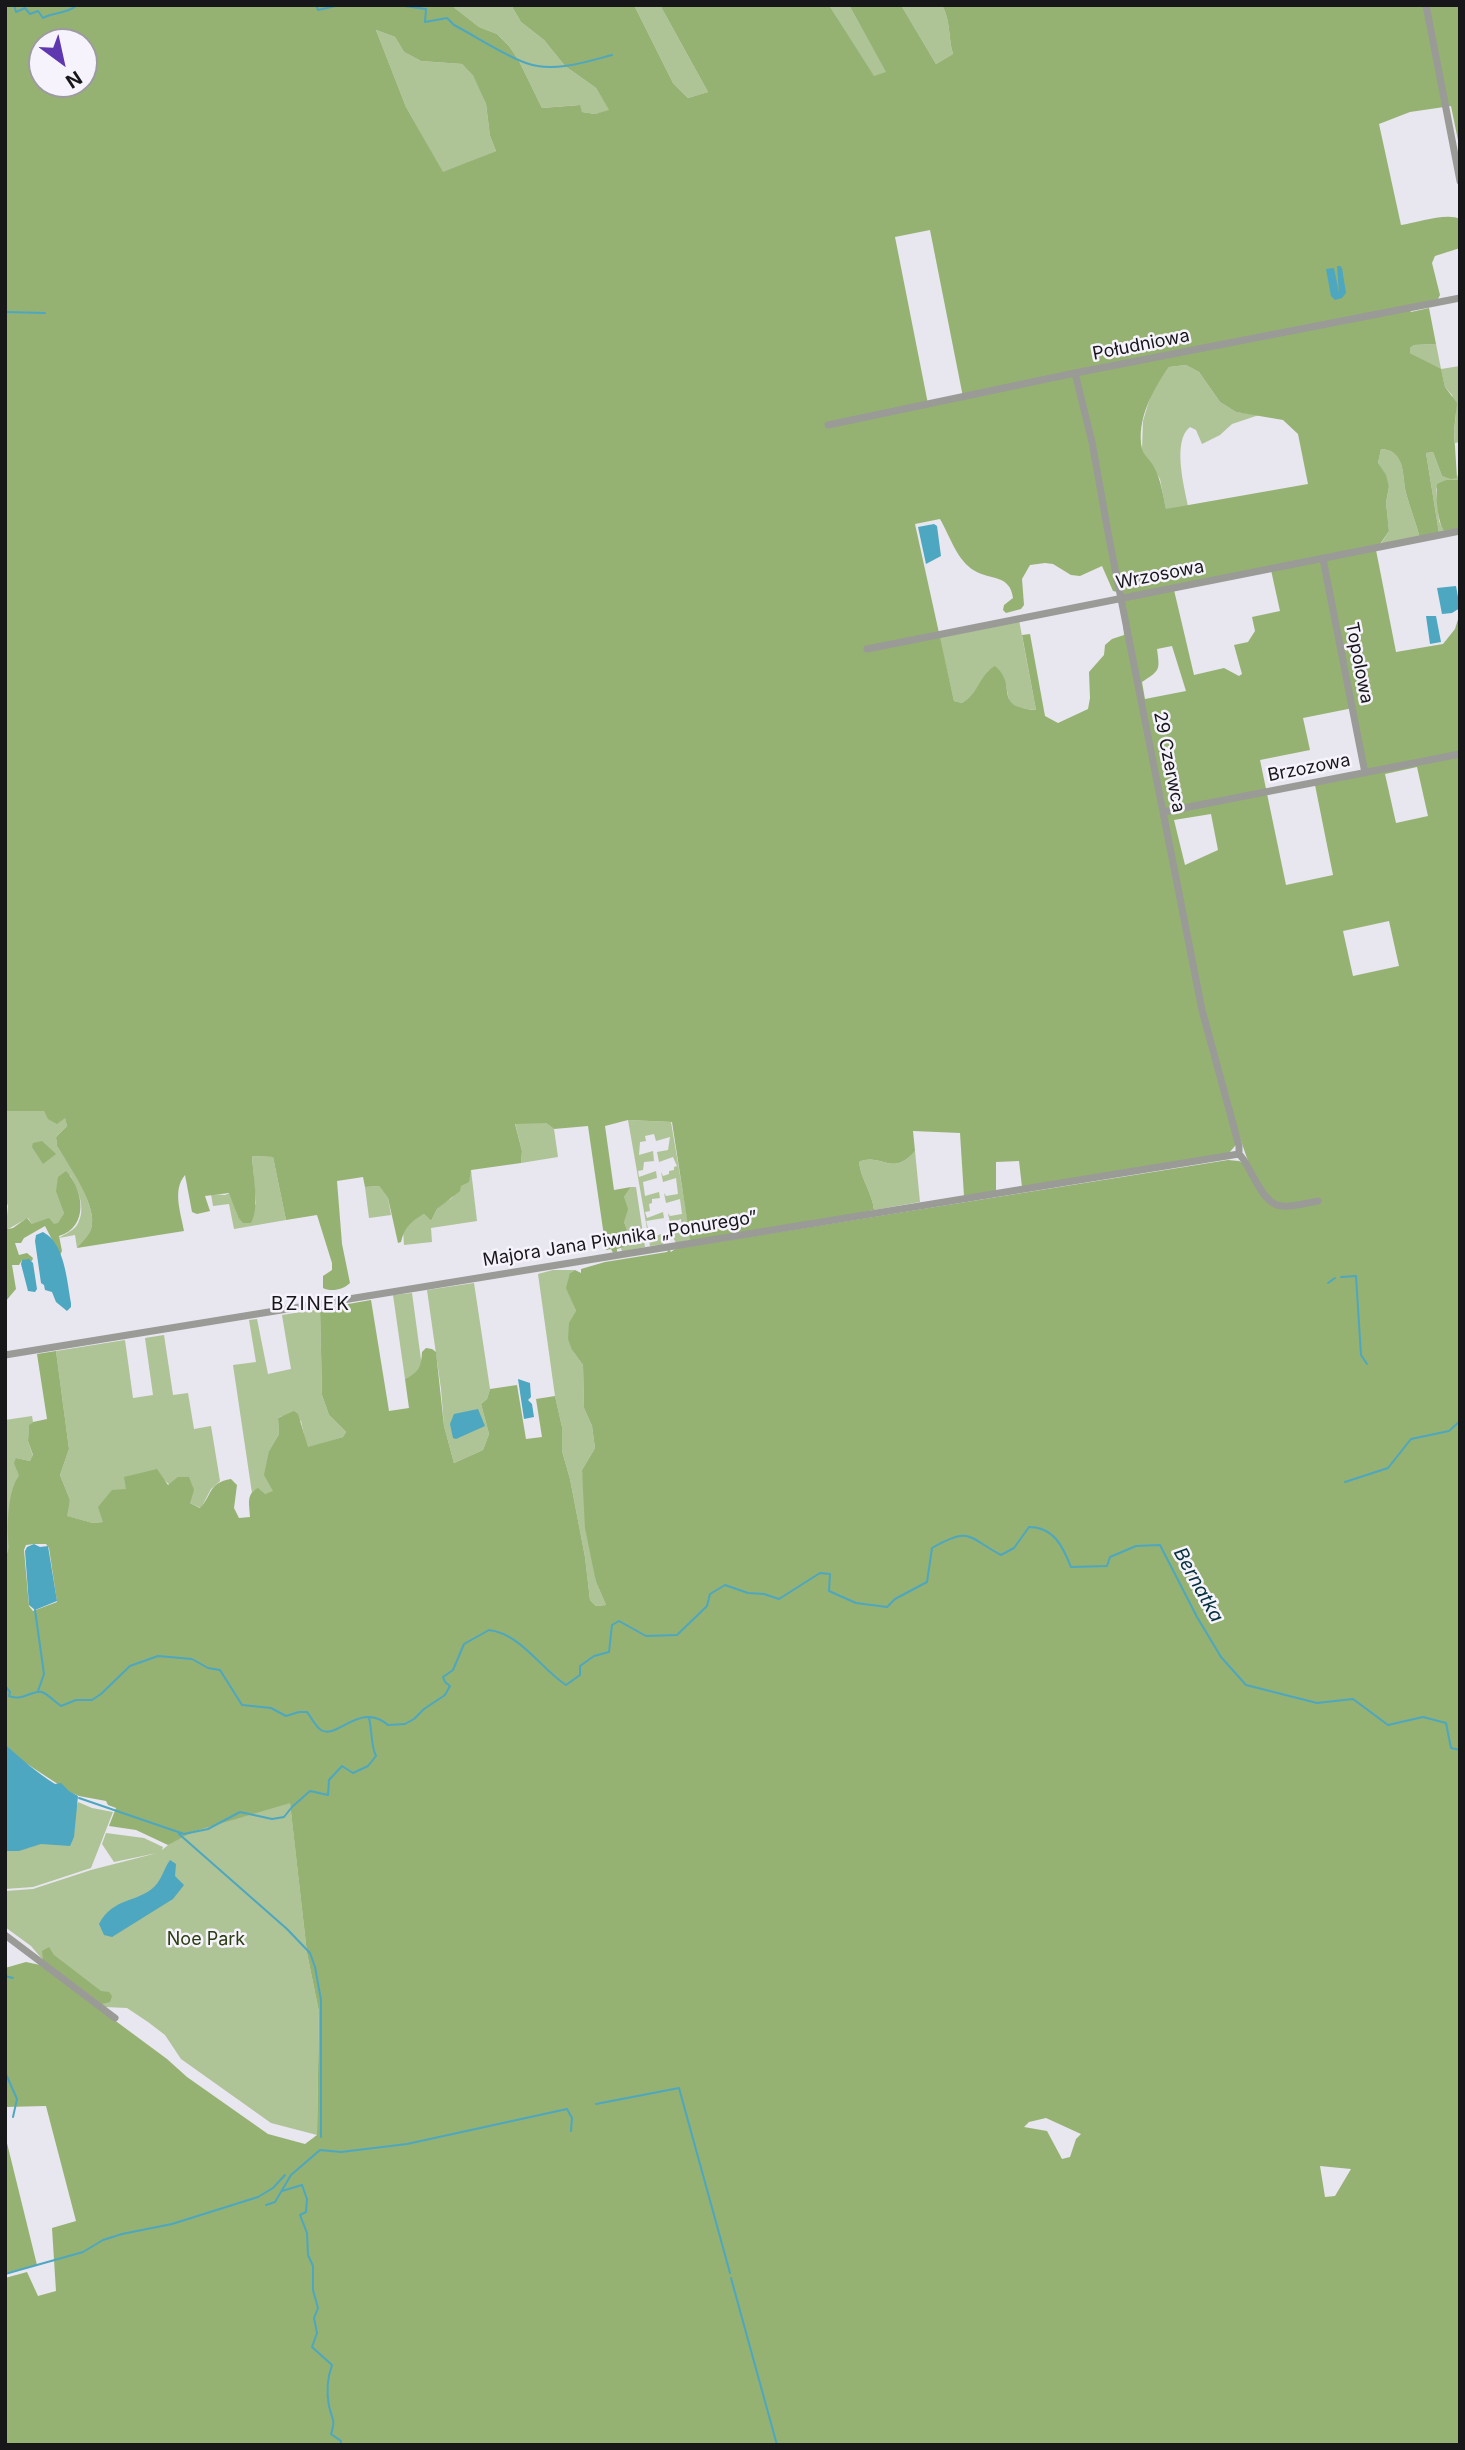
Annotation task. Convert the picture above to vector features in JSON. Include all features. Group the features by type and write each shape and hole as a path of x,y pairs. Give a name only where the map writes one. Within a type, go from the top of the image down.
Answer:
{"street":[{"path":"1426,5 1460,181"},
{"name":"Południowa","path":"828,425 1075,373 1460,298"},
{"name":"29 Czerwca","path":"1075,373 1092,442 1202,1010 1239,1154"},
{"name":"Wrzosowa","path":"867,649 1460,531"},
{"name":"Topolowa","path":"1322,559 1365,774"},
{"name":"Brzozowa","path":"1163,812 1460,754"},
{"path":"1239,1154 1270,1203 1287,1206 1318,1201"},
{"name":"Majora Jana Piwnika „Ponurego”","path":"5,1354 1239,1154"},
{"path":"5,1935 115,2018"}],"green space":[{"path":"5,5 451,5 479,27 497,34 509,46 542,108 580,105 582,112 595,114 609,110 596,88 565,66 544,40 521,22 511,5 634,5 673,83 688,98 708,92 660,5 829,5 874,76 886,72 849,5 901,5 936,64 953,54 947,17 942,5 1460,5 1460,150 1451,106 1410,112 1379,124 1401,225 1440,217 1460,219 1460,248 1435,256 1432,263 1440,295 1438,299 1408,306 1411,312 1429,308 1436,344 1414,345 1410,348 1410,353 1441,369 1445,387 1457,403 1454,431 1457,478 1442,476 1433,452 1426,453 1439,533 1420,538 1399,459 1389,450 1381,449 1378,463 1386,475 1389,487 1386,502 1389,531 1376,550 1396,652 1443,644 1455,629 1460,613 1460,2445 5,2445 5,2278 27,2272 38,2296 56,2291 52,2228 76,2221 46,2106 5,2107 5,1968 26,1962 40,1965 167,2059 187,2077 268,2134 305,2144 317,2135 319,2012 307,1953 290,1803 192,1832 168,1845 136,1830 109,1826 116,1808 108,1805 106,1801 70,1792 21,1760 5,1744 5,1557 8,1552 8,1513 13,1488 19,1476 14,1463 16,1458 30,1461 33,1455 28,1441 29,1425 47,1419 37,1354 56,1351 69,1449 60,1475 70,1500 67,1516 93,1523 103,1522 98,1507 112,1490 126,1489 124,1477 157,1469 168,1485 178,1477 189,1477 194,1490 190,1503 200,1508 218,1483 231,1479 237,1485 234,1508 239,1518 250,1517 251,1494 258,1488 265,1494 273,1491 264,1475 269,1451 279,1434 278,1418 294,1411 298,1414 308,1447 343,1437 346,1432 329,1415 322,1395 320,1309 371,1300 389,1411 409,1408 405,1379 418,1369 422,1352 426,1348 436,1352 444,1426 454,1463 483,1450 489,1434 481,1404 487,1399 490,1389 517,1385 526,1439 542,1437 536,1399 555,1396 562,1427 562,1451 585,1557 590,1600 596,1606 606,1605 596,1582 585,1528 582,1470 595,1448 592,1426 584,1408 583,1365 568,1339 569,1323 576,1311 566,1288 570,1273 575,1270 581,1273 581,1269 605,1262 667,1252 669,1249 671,1252 691,1245 672,1122 628,1120 605,1126 614,1190 631,1187 624,1197 628,1209 624,1222 629,1235 624,1247 613,1253 611,1249 606,1250 588,1126 554,1129 546,1123 515,1124 522,1151 521,1163 471,1170 469,1182 461,1186 460,1191 437,1209 431,1221 424,1214 419,1217 409,1225 398,1243 388,1198 379,1186 365,1187 363,1177 337,1181 342,1244 350,1283 340,1289 323,1288 323,1276 332,1270 332,1263 317,1215 286,1220 273,1157 252,1156 256,1200 251,1223 243,1223 238,1217 229,1193 205,1196 210,1211 197,1214 192,1212 185,1175 178,1195 184,1231 77,1248 90,1232 91,1209 81,1186 57,1146 56,1137 67,1126 65,1118 57,1124 48,1119 44,1111 5,1111","holes":["376,30 395,37 404,52 421,61 462,64 473,75 486,104 490,136 496,151 443,172 406,107","930,230 963,397 928,404 895,237","1186,365 1199,372 1220,402 1236,412 1283,420 1298,434 1308,484 1166,509 1158,477 1142,449 1141,427 1147,405 1169,367","940,519 959,555 969,567 1004,581 1013,598 1004,605 1003,610 1006,613 1021,609 1024,605 1022,579 1030,565 1053,564 1071,575 1080,576 1102,566 1113,591 1121,593 1124,635 1105,645 1104,655 1089,672 1088,709 1058,723 1045,716 1030,634 1022,635 1036,710 1014,705 1002,674 995,666 985,674 972,695 962,703 954,701 915,524","1271,570 1280,611 1252,617 1255,631 1248,642 1234,645 1242,674 1239,676 1224,668 1194,675 1174,590","1172,646 1186,691 1145,699 1142,682 1157,669 1157,649","1353,708 1368,774 1315,785 1333,875 1286,885 1260,760 1310,750 1303,718","1417,767 1428,816 1396,823 1385,774","1211,814 1218,850 1185,865 1174,820","1389,921 1399,966 1353,976 1343,931","1237,1129 1250,1167 1239,1161 1228,1160 692,1246 874,1210 859,1162 874,1160 893,1164 907,1159 915,1151 913,1131 960,1133 964,1196 996,1191 996,1162 1019,1161 1022,1187 1229,1153 1235,1146","34,1544 46,1544 49,1548 57,1602 33,1611 29,1606 24,1550 26,1545","1046,2118 1081,2134 1076,2139 1070,2157 1062,2159 1047,2131 1024,2127 1029,2122","1320,2166 1351,2169 1335,2196 1325,2197"]},
{"path":"451,5 511,5 521,22 544,40 565,66 596,88 610,111 595,114 582,112 579,105 542,108 509,46 497,34 479,27"},
{"path":"634,5 660,5 708,92 688,98 673,83"},
{"path":"829,5 849,5 887,73 874,77"},
{"path":"901,5 942,5 947,17 953,54 936,64"},
{"path":"376,30 395,37 404,52 421,61 462,64 474,75 486,104 490,136 496,151 443,173 406,107"},
{"path":"1436,344 1441,369 1460,366 1460,442 1455,443 1456,414 1452,395 1445,387 1441,370 1410,353 1410,348 1414,345"},
{"path":"1186,365 1199,372 1220,402 1236,412 1259,415 1232,424 1220,435 1202,444 1196,430 1190,427 1185,434 1180,453 1188,506 1166,510 1160,479 1142,450 1143,421 1152,391 1169,367"},
{"path":"1381,449 1389,450 1399,459 1420,538 1380,545 1389,531 1386,502 1389,487 1378,463"},
{"path":"1433,452 1442,476 1457,478 1458,474 1459,480 1446,480 1436,489 1439,521 1444,531 1439,533 1426,453"},
{"path":"1446,480 1460,480 1460,528 1444,531 1438,515 1437,484"},
{"path":"1019,620 1036,710 1017,708 1009,701 1006,685 989,670 970,699 962,703 954,701 939,636"},
{"path":"5,1111 44,1111 65,1117 67,1126 56,1137 57,1146 81,1186 91,1209 90,1232 77,1248 75,1235 59,1238 71,1231 80,1219 81,1206 70,1175 64,1213 58,1224 32,1224 28,1218 8,1229 6,1226 8,1206 5,1198"},
{"path":"628,1120 671,1122 691,1240 676,1243 671,1234 682,1232 681,1219 670,1223 668,1213 670,1216 682,1214 680,1199 666,1203 664,1193 666,1196 678,1194 676,1178 663,1182 661,1172 663,1176 669,1174 669,1171 677,1166 673,1157 659,1162 657,1152 668,1150 670,1137 656,1141 654,1134 645,1136 646,1141 640,1142 639,1155 653,1151 654,1161 644,1162 643,1170 638,1171 639,1177 656,1171 657,1178 643,1182 645,1196 659,1192 660,1198 652,1199 649,1204 650,1211 645,1212 647,1218 663,1212 664,1218 646,1221 648,1228 653,1228 653,1237 666,1233 668,1239 662,1245 650,1246"},
{"path":"515,1123 546,1123 554,1129 558,1157 521,1163 522,1151"},
{"path":"42,1141 56,1154 43,1164 32,1147 33,1143"},
{"path":"915,1151 920,1202 874,1210 859,1162 874,1160 900,1163"},
{"path":"252,1156 273,1157 286,1220 234,1229 229,1204 213,1206 211,1194 230,1193 238,1217 256,1204"},
{"path":"471,1170 477,1221 431,1228 432,1242 404,1245 403,1230 424,1214 431,1221 437,1209 452,1198"},
{"path":"66,1171 80,1198 79,1216 75,1225 59,1236 62,1251 60,1255 45,1226 24,1238 21,1243 15,1243 19,1255 27,1253 33,1258 32,1261 22,1260 19,1265 12,1265 16,1289 5,1302 5,1224 8,1229 13,1228 27,1218 32,1224 49,1218 54,1224 58,1223 64,1213 56,1191 58,1177"},
{"path":"379,1186 388,1198 391,1215 369,1218 365,1187"},
{"path":"631,1187 636,1187 645,1247 622,1252 621,1248 629,1235 624,1222 624,1197"},
{"path":"553,1270 575,1270 570,1273 570,1296 576,1311 572,1350 583,1365 584,1408 592,1426 595,1448 582,1470 596,1582 606,1605 596,1606 590,1600 585,1557 562,1451 562,1427 555,1396 538,1274"},
{"path":"474,1283 490,1389 487,1399 481,1404 489,1434 483,1450 454,1463 444,1426 427,1290"},
{"path":"412,1293 422,1367 418,1373 405,1379 393,1295"},
{"path":"320,1309 322,1395 329,1415 346,1432 343,1437 307,1448 301,1421 286,1416 278,1418 279,1434 269,1451 274,1492 265,1494 254,1490 252,1493 233,1365 256,1362 249,1320 257,1319 268,1374 291,1369 282,1315"},
{"path":"164,1335 173,1395 188,1393 194,1429 211,1426 220,1481 211,1489 201,1508 190,1503 162,1478 126,1489 104,1522 93,1523 66,1516 70,1500 60,1475 69,1449 56,1351 125,1340 133,1398 153,1395 145,1338"},
{"path":"32,1416 28,1441 33,1456 30,1461 16,1458 20,1476 10,1508 9,1547 5,1557 5,1420"},
{"path":"78,1802 113,1812 91,1868 33,1887 5,1889 5,1850 28,1848 45,1839 76,1809"},
{"name":"Noe Park","path":"290,1802 307,1953 319,2012 317,2135 271,2123 181,2059 165,2035 148,2022 127,2008 105,2007 5,1927 5,1891 33,1889 157,1853 114,1862 102,1844 106,1833 144,1838 163,1847 162,1850 178,1837"},
{"path":"49,1947 54,1955 101,1991 109,1992 112,1996 110,2002 102,2004 43,1960 42,1951"},
{"path":"5,2135 37,2265 5,2273"}],"water":[{"path":"1337,266 1342,268 1346,293 1335,300 1331,296 1326,269 1334,268 1339,293"},
{"path":"934,524 937,526 941,556 926,564 918,527"},
{"path":"1456,586 1460,608 1452,613 1442,614 1437,588"},
{"path":"1426,616 1436,616 1441,642 1430,644"},
{"path":"43,1232 56,1245 64,1264 71,1303 67,1311 41,1283 35,1241 36,1235"},
{"path":"29,1259 33,1263 37,1289 35,1292 28,1291 21,1264 22,1260"},
{"path":"518,1379 530,1383 531,1397 528,1400 532,1404 534,1417 524,1419"},
{"path":"478,1409 485,1426 453,1438 450,1424 454,1414"},
{"path":"34,1544 40,1547 48,1546 57,1601 35,1610 29,1605 25,1551"},
{"path":"5,1744 41,1775 55,1784 61,1783 78,1796 74,1837 70,1846 41,1844 19,1851 5,1851"},
{"path":"170,1860 176,1864 175,1876 184,1885 173,1899 112,1937 104,1935 99,1924 105,1915 111,1909 155,1886"}],"waterway":[{"path":"14,5 16,12 25,8 30,14 38,11 43,18 77,5"},
{"path":"316,5 318,10 340,5"},
{"path":"397,5 426,9 425,22 447,18 454,25 499,50 536,66 558,67 612,55"},
{"path":"5,312 45,313"},
{"path":"1341,1277 1356,1276 1361,1355 1367,1364"},
{"path":"1328,1283 1335,1278"},
{"path":"1345,1482 1388,1468 1411,1439 1449,1431 1460,1421"},
{"name":"Bernatka","path":"5,1686 10,1692 9,1696 19,1697 42,1692 61,1706 76,1700 92,1700 130,1666 158,1656 192,1659 208,1668 220,1670 242,1705 271,1708 286,1716 307,1712 315,1724 327,1732 368,1717 388,1725 405,1724 445,1695 450,1686 443,1677 453,1670 464,1644 489,1630 521,1645 566,1685 580,1675 580,1666 594,1656 609,1652 612,1625 619,1621 646,1636 677,1635 707,1606 710,1594 725,1585 779,1599 820,1573 830,1574 829,1591 856,1603 887,1607 895,1599 927,1582 932,1548 954,1537 968,1536 1001,1555 1014,1548 1029,1527 1051,1534 1061,1546 1071,1567 1107,1566 1110,1557 1136,1546 1160,1545 1221,1657 1246,1685 1317,1703 1353,1699 1388,1725 1423,1717 1446,1723 1451,1748 1460,1750"},
{"path":"35,1610 44,1674 38,1691"},
{"path":"79,1798 184,1834 208,1829 240,1812 272,1819 284,1817 310,1791 328,1795 329,1780 342,1766 353,1773 368,1766 376,1756 369,1718"},
{"path":"179,1834 287,1929 310,1953 321,2000 321,2137"},
{"path":"5,1976 13,1978"},
{"path":"5,2072 17,2099 13,2117"},
{"path":"596,2104 679,2088 730,2273"},
{"path":"266,2205 275,2202 291,2175 320,2150 341,2152 407,2144 567,2109 572,2118 571,2131"},
{"path":"5,2274 83,2252 103,2240 122,2234 172,2224 258,2197 273,2188 285,2175"},
{"path":"282,2191 302,2185 307,2199 306,2212 300,2215 307,2233 308,2255 313,2266 313,2290 318,2308 314,2318 317,2333 312,2347 332,2365 327,2390 333,2422 331,2434 341,2441 341,2445"},
{"path":"731,2278 777,2445"}],"district":[{"name":"BZINEK","path":"311,1304"}]}
